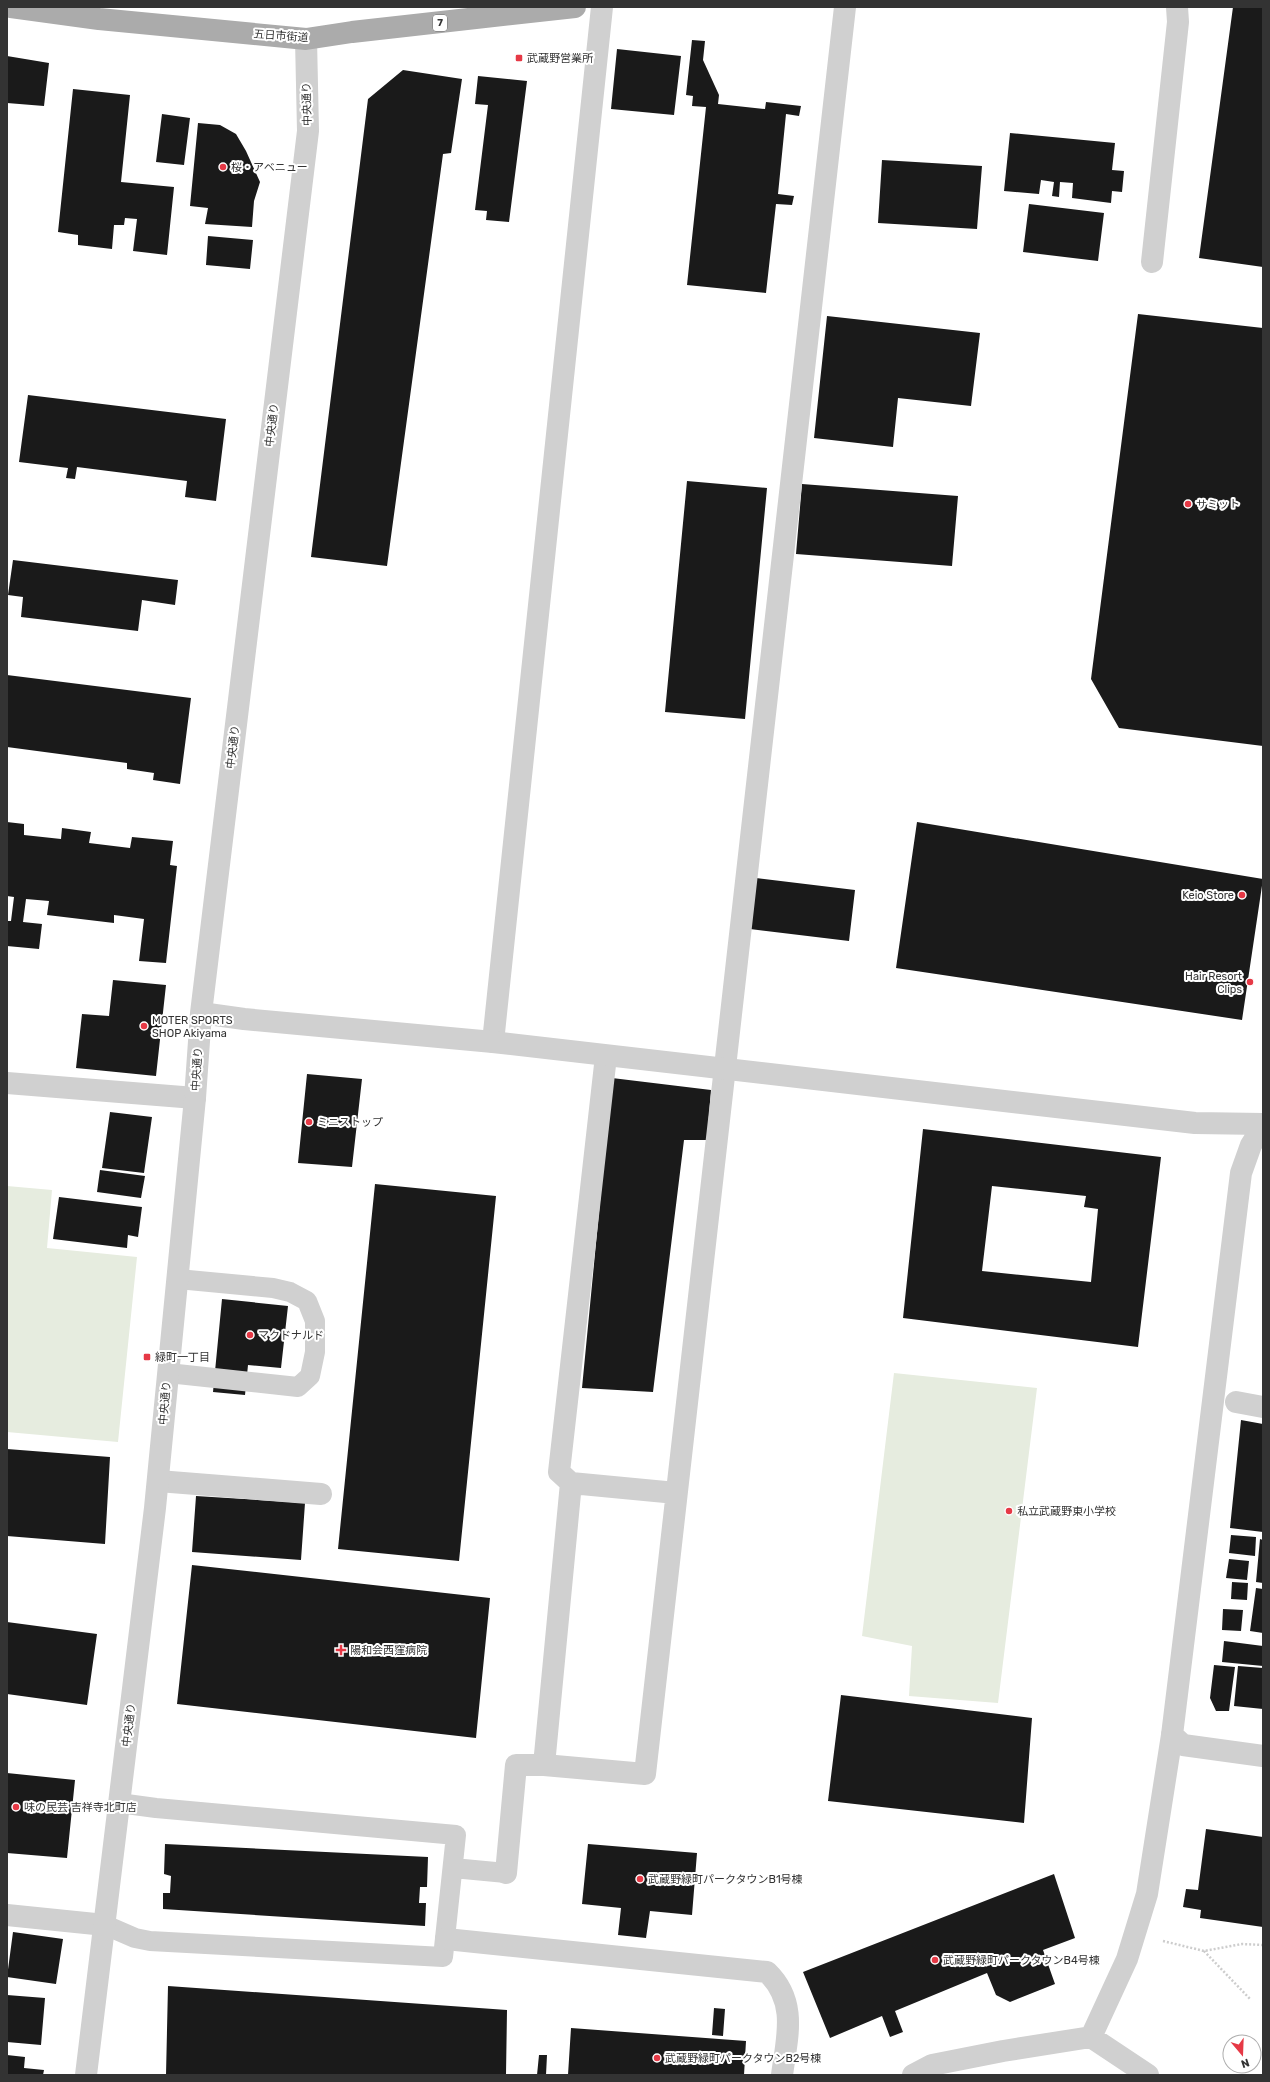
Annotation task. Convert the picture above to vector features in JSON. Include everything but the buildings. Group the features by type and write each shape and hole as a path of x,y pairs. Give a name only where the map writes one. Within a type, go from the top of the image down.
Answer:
{"main road":[{"name":"五日市街道","path":"11,7 99,19 306,39 352,32 575,7"}],"street":[{"path":"493,1042 602,7"},
{"path":"506,1873 516,1765 544,1765 645,1774 845,7"},
{"path":"1152,262 1178,22 1177,7"},
{"name":"中央通り","path":"86,2075 158,1481 195,1098 201,1013 308,131 306,39"},
{"path":"201,1013 244,1019 493,1042 1195,1123 1263,1125 1251,1146 1240,1173 1172,1735 1147,1894 1127,1959 1091,2038"},
{"path":"606,1056 559,1472 571,1483 676,1493"},
{"path":"7,1083 195,1098"},
{"path":"1236,1402 1263,1407"},
{"path":"158,1481 321,1494"},
{"path":"544,1765 571,1483"},
{"path":"1172,1735 1183,1745 1263,1756"},
{"path":"7,1915 105,1925"},
{"path":"446,1939 767,1972 778,1983 784,1995 788,2012 782,2075"},
{"path":"913,2075 932,2065 1002,2051 1091,2038 1148,2075"}],"lane":[{"path":"168,1373 298,1387 310,1376 315,1352 315,1321 307,1301 290,1292 273,1288 178,1279"},
{"path":"105,1925 136,1938 150,1941 443,1957 446,1939 456,1835 156,1808 119,1803"},
{"path":"453,1868 506,1873"}],"path":[{"path":"1160,1941 1204,1951 1242,1944 1263,1945"},
{"path":"1204,1951 1251,2000"}],"shaded area":[{"path":"7,1186 52,1190 47,1248 137,1257 118,1442 7,1432"},
{"path":"894,1373 1037,1388 998,1703 909,1696 912,1646 862,1636"}],"place":[{"name":"武蔵野営業所","path":"519,58"},
{"name":"桜・アベニュー","path":"223,167"},
{"name":"サミット","path":"1188,504"},
{"name":"Keio Store","path":"1242,895"},
{"name":"Hair Resort Clips","path":"1250,982"},
{"name":"MOTER SPORTS SHOP Akiyama","path":"144,1026"},
{"name":"ミニストップ","path":"309,1122"},
{"name":"マクドナルド","path":"250,1335"},
{"name":"緑町一丁目","path":"147,1357"},
{"name":"私立武蔵野東小学校","path":"1009,1511"},
{"name":"陽和会西窪病院","path":"341,1650"},
{"name":"味の民芸 吉祥寺北町店","path":"16,1807"},
{"name":"武蔵野緑町パークタウンB1号棟","path":"640,1879"},
{"name":"武蔵野緑町パークタウンB4号棟","path":"935,1960"},
{"name":"武蔵野緑町パークタウンB2号棟","path":"657,2058"}]}
